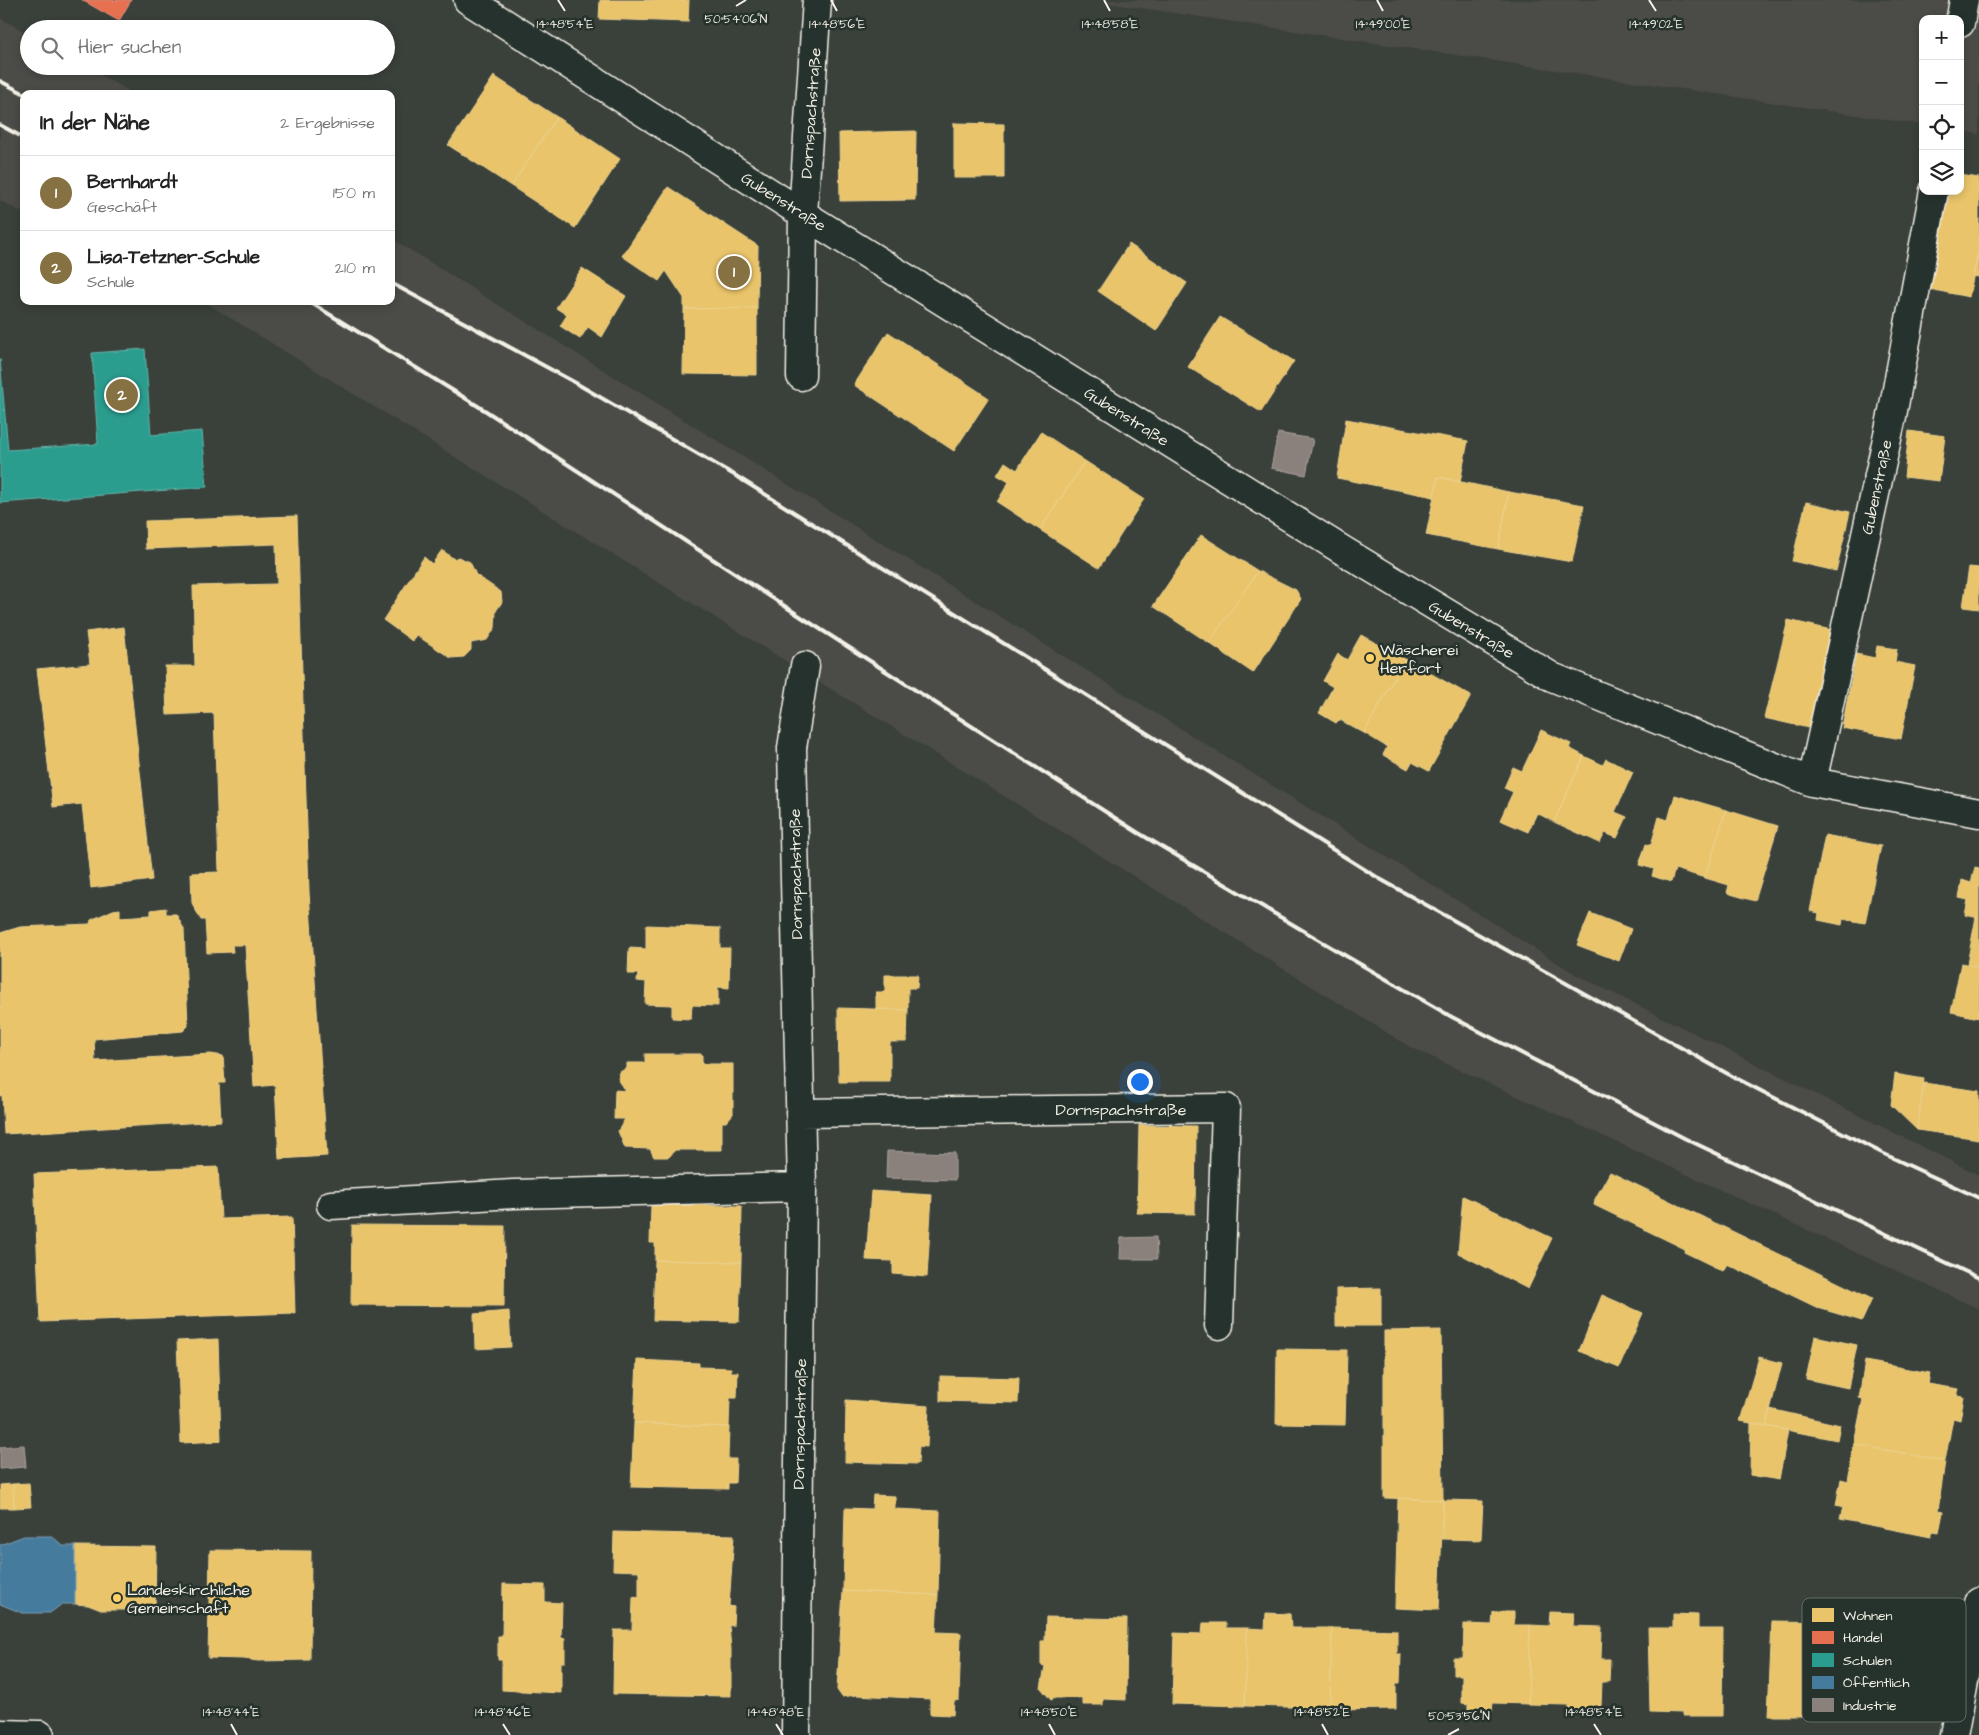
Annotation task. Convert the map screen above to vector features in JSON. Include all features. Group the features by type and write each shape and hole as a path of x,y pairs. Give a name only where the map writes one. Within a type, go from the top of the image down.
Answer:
{"street":[{"name":"Gubenstraße","path":"468,0 803,214 1339,548 1552,677 1812,782 1979,812"},
{"name":"Dornspachstraße","path":"801,376 803,214 817,0"},
{"path":"1961,15 1964,0"},
{"name":"Gubenstraße","path":"1812,782 1892,416 1933,195"},
{"name":"Dornspachstraße","path":"796,1735 802,1187 792,748 805,666"},
{"name":"Dornspachstraße","path":"800,1113 1226,1108 1219,1325"},
{"path":"331,1205 513,1194 802,1187"},
{"path":"1966,1671 1979,1602"},
{"path":"1954,1735 1956,1722"},
{"path":"0,1734 40,1735"}],"shaded area":[{"path":"1106,0 1979,0 1979,134 1964,132 1964,15 1919,15 1919,124 1107,3"},
{"path":"0,18 20,29 20,75 101,75 127,90 20,90 20,211 0,201"},
{"path":"395,240 1577,975 1979,1175 1979,1309 1410,1047 209,305 395,305"}],"building: Wohnen":[{"path":"600,0 689,0 688,22 599,19"},
{"path":"494,76 557,117 511,186 448,145"},
{"path":"557,117 620,159 575,228 511,186"},
{"path":"954,123 1004,124 1004,178 954,178"},
{"path":"916,131 915,200 840,201 839,133"},
{"path":"1964,176 1979,178 1979,249 1969,297 1919,287 1939,195 1964,195"},
{"path":"668,187 758,246 757,308 684,309 684,298 666,271 659,281 622,256"},
{"path":"1129,244 1187,283 1156,331 1098,291"},
{"path":"1979,249 1979,277 1973,276"},
{"path":"582,268 626,296 602,337 588,327 580,339 560,326 567,315 556,308"},
{"path":"757,308 757,375 683,374 684,309"},
{"path":"1220,317 1294,361 1261,412 1188,367"},
{"path":"888,332 989,398 954,451 854,385"},
{"path":"1346,419 1468,441 1460,482 1438,477 1434,497 1337,478"},
{"path":"1909,431 1945,436 1939,481 1904,477"},
{"path":"1041,432 1085,461 1040,530 997,502 1009,482 997,475 1005,462 1017,470"},
{"path":"1085,461 1144,499 1099,568 1040,530"},
{"path":"1438,477 1509,492 1498,549 1426,535"},
{"path":"1509,492 1584,505 1572,562 1498,549"},
{"path":"1806,502 1850,512 1836,571 1792,561"},
{"path":"297,516 309,892 327,1156 279,1159 275,1085 254,1087 245,945 232,945 233,952 207,953 205,920 201,920 192,903 191,873 219,872 214,713 167,715 165,666 195,666 193,586 277,584 276,544 146,549 145,521"},
{"path":"1201,535 1258,571 1209,643 1153,606"},
{"path":"442,550 454,559 458,557 470,562 476,575 501,592 502,602 496,611 495,628 487,640 471,643 471,650 464,657 451,658 416,635 412,641 383,620 424,557 432,564"},
{"path":"1969,567 1979,568 1979,609 1963,607"},
{"path":"1258,571 1296,590 1301,599 1253,673 1209,643"},
{"path":"1788,620 1836,631 1813,729 1764,718"},
{"path":"124,627 152,880 91,888 82,804 53,807 37,669 90,664 86,632"},
{"path":"1361,635 1405,659 1364,733 1340,720 1336,723 1319,713 1333,687 1323,681 1338,654 1347,660"},
{"path":"1877,646 1897,649 1895,662 1915,666 1901,739 1842,728 1856,654 1875,658"},
{"path":"1405,659 1471,696 1429,771 1412,762 1408,769 1383,755 1387,747 1364,733"},
{"path":"1541,730 1571,744 1569,748 1584,756 1554,822 1537,813 1528,832 1500,820 1513,792 1504,788 1513,767 1522,771"},
{"path":"1584,756 1603,765 1606,759 1633,772 1615,812 1627,817 1617,838 1605,833 1600,843 1554,822"},
{"path":"1675,795 1726,810 1705,878 1675,869 1671,882 1652,876 1654,869 1639,865 1646,844 1651,845 1659,817 1668,820"},
{"path":"1726,810 1778,826 1755,901 1727,893 1729,885 1705,878"},
{"path":"1825,835 1881,846 1865,923 1843,919 1842,925 1818,920 1819,913 1810,911"},
{"path":"1975,867 1979,868 1979,918 1965,915 1968,900 1959,898 1962,880 1971,883"},
{"path":"166,908 166,914 176,914 184,929 188,1026 183,1031 94,1039 95,1061 211,1054 223,1056 225,1083 219,1083 221,1121 4,1134 2,1095 0,1096 0,933 20,927 90,924 91,920 113,910 120,909 120,917 151,915 151,910"},
{"path":"1590,913 1631,929 1619,961 1577,945"},
{"path":"1976,917 1979,918 1979,967 1967,964"},
{"path":"646,925 720,928 720,948 730,948 729,988 718,987 718,1006 692,1005 691,1019 672,1018 672,1005 645,1004 646,982 637,981 638,974 628,974 629,948 646,949"},
{"path":"1961,963 1979,967 1979,1018 1951,1012"},
{"path":"885,975 918,975 917,988 908,988 908,1010 876,1009 876,992 885,992"},
{"path":"838,1008 908,1010 907,1042 890,1042 890,1082 839,1082"},
{"path":"645,1054 702,1054 702,1064 733,1064 733,1114 726,1122 722,1122 722,1150 675,1150 669,1157 654,1157 650,1149 625,1148 618,1131 625,1119 614,1119 615,1090 626,1091 618,1079 620,1072 627,1068 627,1063 645,1063"},
{"path":"1895,1074 1924,1079 1917,1130 1891,1105"},
{"path":"1924,1083 1979,1091 1979,1139 1917,1130"},
{"path":"1139,1125 1196,1126 1195,1214 1137,1213"},
{"path":"218,1167 221,1219 292,1217 295,1313 40,1322 34,1174"},
{"path":"1610,1172 1872,1299 1862,1321 1818,1308 1727,1264 1723,1271 1684,1252 1685,1249 1594,1205 1595,1199"},
{"path":"871,1191 932,1195 927,1277 893,1274 893,1261 866,1260"},
{"path":"1463,1196 1552,1238 1528,1289 1458,1253"},
{"path":"651,1205 742,1206 741,1262 655,1260 655,1243 650,1243"},
{"path":"352,1225 505,1226 504,1306 351,1305"},
{"path":"655,1260 741,1262 739,1322 653,1320"},
{"path":"1381,1288 1381,1326 1336,1326 1336,1289"},
{"path":"1602,1295 1643,1313 1619,1368 1579,1351"},
{"path":"509,1311 511,1347 475,1349 474,1314"},
{"path":"1441,1330 1443,1500 1384,1498 1384,1331"},
{"path":"1815,1336 1857,1345 1848,1388 1806,1379"},
{"path":"218,1339 221,1441 181,1443 177,1341"},
{"path":"1277,1349 1347,1350 1345,1425 1276,1424"},
{"path":"1759,1357 1782,1363 1766,1426 1740,1421"},
{"path":"637,1360 699,1363 699,1367 731,1368 731,1372 738,1372 737,1398 730,1398 729,1427 634,1423"},
{"path":"1865,1361 1930,1373 1928,1384 1959,1389 1957,1396 1964,1397 1960,1420 1953,1418 1945,1461 1854,1444 1863,1399 1859,1398"},
{"path":"940,1376 1019,1378 1018,1403 940,1401"},
{"path":"846,1400 929,1406 927,1447 919,1446 918,1464 845,1462"},
{"path":"1770,1409 1840,1425 1837,1440 1766,1426"},
{"path":"634,1423 729,1427 728,1459 736,1459 735,1483 728,1483 728,1489 631,1487"},
{"path":"1751,1423 1788,1430 1779,1480 1750,1475"},
{"path":"1854,1444 1945,1461 1938,1511 1943,1512 1939,1533 1933,1532 1931,1537 1840,1519 1843,1507 1836,1505 1841,1479 1848,1481"},
{"path":"29,1483 31,1507 14,1508 13,1484"},
{"path":"13,1484 14,1508 0,1508 0,1485"},
{"path":"873,1495 895,1496 895,1509 940,1511 938,1595 843,1591 845,1508 872,1509"},
{"path":"1398,1498 1443,1500 1439,1610 1395,1608"},
{"path":"1443,1500 1483,1501 1481,1540 1442,1539"},
{"path":"614,1532 734,1535 729,1606 734,1607 733,1626 729,1625 731,1696 613,1694 614,1630 632,1630 633,1597 639,1598 639,1571 613,1570"},
{"path":"75,1546 156,1547 155,1610 101,1610 88,1605 75,1604"},
{"path":"210,1550 311,1551 310,1660 258,1661 208,1658"},
{"path":"503,1584 545,1585 545,1602 562,1603 561,1638 565,1638 565,1662 561,1662 561,1693 502,1690 502,1660 498,1660 498,1636 502,1636"},
{"path":"843,1591 938,1595 936,1632 961,1633 959,1700 954,1701 953,1715 930,1714 930,1699 856,1695 842,1697 837,1690"},
{"path":"1493,1612 1514,1612 1514,1625 1530,1625 1528,1704 1493,1703 1492,1711 1469,1710 1469,1704 1462,1703 1462,1675 1453,1675 1453,1658 1463,1658 1464,1624 1492,1625"},
{"path":"1550,1612 1574,1613 1573,1626 1602,1627 1601,1659 1610,1659 1609,1682 1602,1682 1601,1706 1595,1706 1594,1714 1568,1713 1568,1705 1528,1704 1530,1625 1549,1626"},
{"path":"1266,1613 1290,1614 1291,1628 1332,1628 1330,1708 1245,1706 1247,1628 1265,1629"},
{"path":"1673,1614 1698,1615 1698,1629 1723,1629 1722,1716 1682,1716 1682,1713 1650,1712 1648,1628 1673,1628"},
{"path":"1046,1617 1127,1619 1126,1700 1103,1699 1103,1705 1083,1705 1083,1698 1055,1698 1051,1700 1041,1688 1045,1666 1041,1665 1041,1641 1045,1641"},
{"path":"1772,1621 1802,1621 1802,1716 1768,1716"},
{"path":"1203,1623 1226,1623 1226,1628 1247,1628 1245,1706 1172,1704 1174,1633 1202,1634"},
{"path":"1332,1628 1397,1630 1397,1654 1401,1654 1400,1684 1396,1684 1396,1709 1330,1710"}],"building: Handel":[{"path":"82,0 131,0 120,20"}],"building: Schulen":[{"path":"145,349 151,435 202,431 207,487 0,503 0,359 8,450 98,444 92,353"}],"building: Öffentlich":[{"path":"24,1536 52,1536 63,1546 75,1546 75,1604 62,1604 50,1613 22,1613 0,1604 0,1545"}],"building: Industrie":[{"path":"1278,433 1313,439 1306,475 1271,468"},
{"path":"887,1151 955,1153 955,1180 886,1178"},
{"path":"1156,1237 1157,1259 1120,1259 1121,1238"},
{"path":"24,1445 26,1467 0,1469 0,1447"}],"railway":[{"path":"0,81 20,91"},
{"path":"0,125 20,136"},
{"path":"395,285 574,382 736,476 1380,879 1728,1074 1882,1153 1979,1198"},
{"path":"314,305 486,411 806,620 1137,832 1346,956 1452,1017 1686,1139 1979,1278"}],"place":[{"name":"Bernhardt","path":"734,272"},
{"name":"Lisa-Tetzner-Schule","path":"122,395"},
{"name":"Wäscherei Herfort","path":"1370,658"},
{"name":"Landeskirchliche Gemeinschaft","path":"117,1598"}]}
